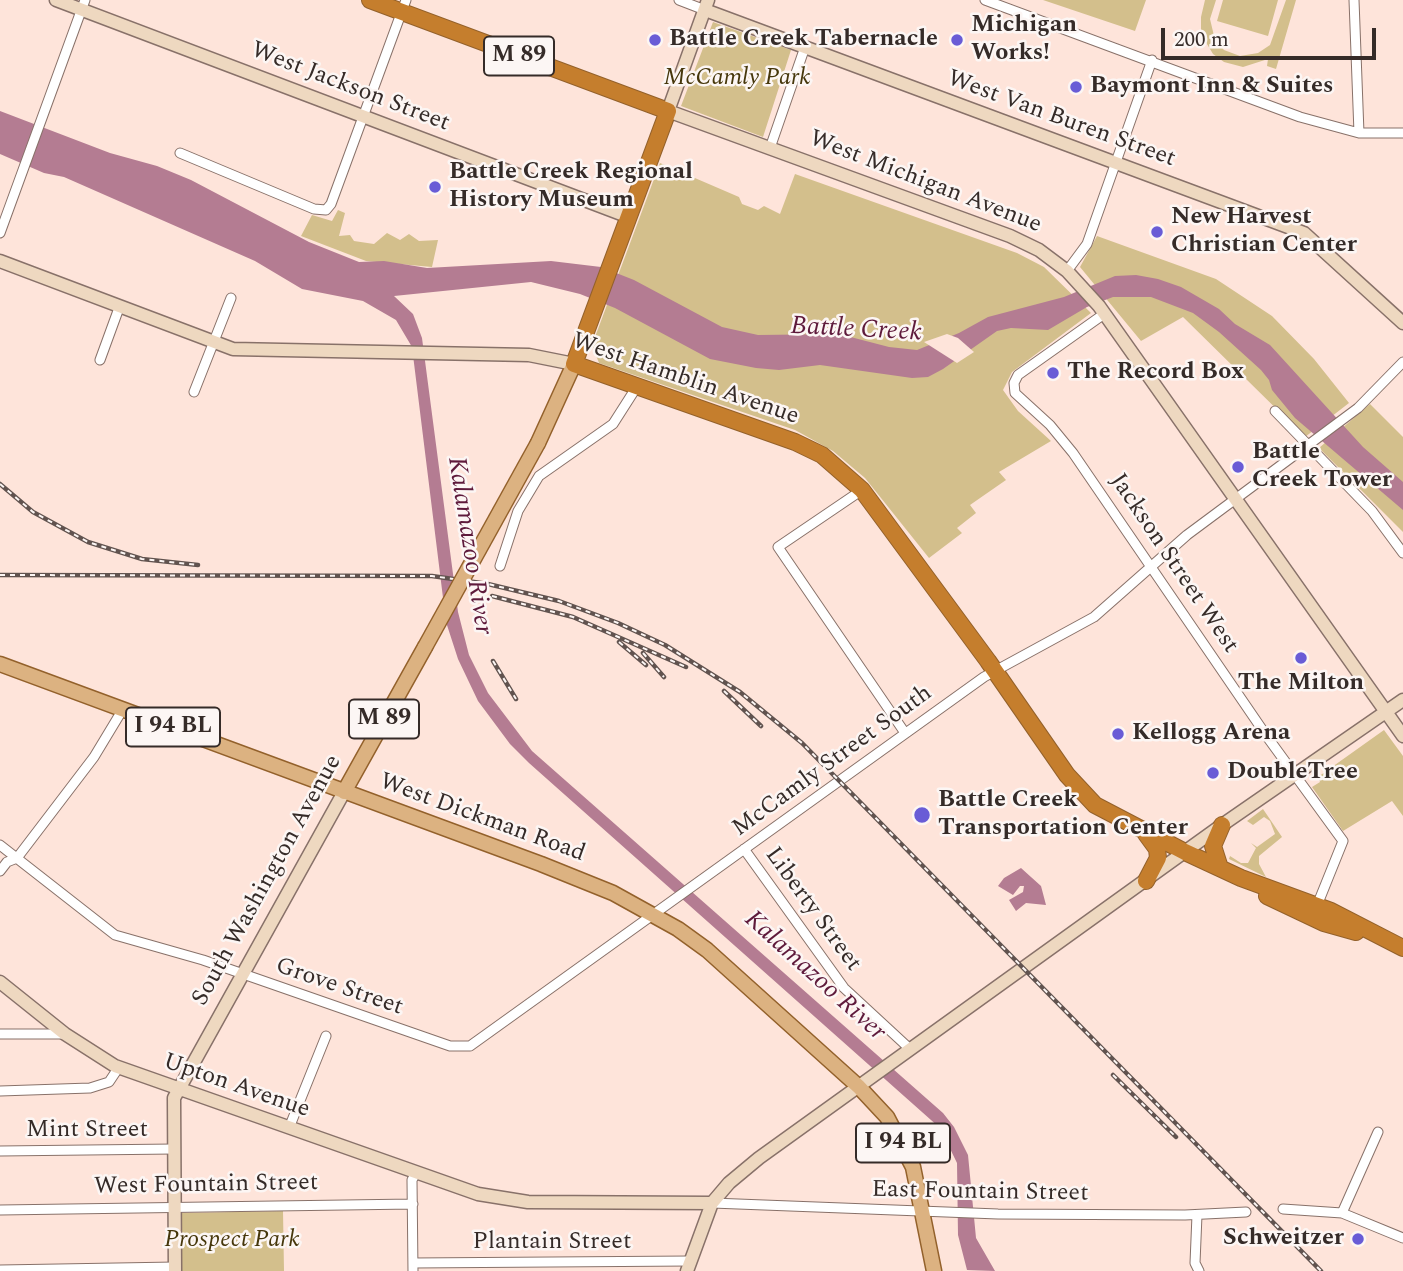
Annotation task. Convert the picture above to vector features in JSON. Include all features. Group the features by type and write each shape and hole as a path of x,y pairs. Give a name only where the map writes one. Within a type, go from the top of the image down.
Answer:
{"highway":[{"name":"West Michigan Avenue","path":"370,0 404,6 668,111"},
{"name":"South Washington Avenue","path":"574,364 668,111"},
{"name":"West Hamblin Avenue","path":"574,364 795,442 822,456 862,490 1075,786 1108,813 1185,852 1403,948"},
{"path":"1220,868 1214,857 1213,846 1222,825"},
{"path":"1145,832 1157,849 1158,858 1146,881"}],"main road":[{"name":"South Washington Avenue","path":"344,792 538,443 574,364"},
{"name":"West Dickman Road","path":"0,664 613,893 707,950 859,1087"},
{"name":"I 94 BL","path":"859,1087 900,1137 913,1167 934,1271"}],"street":[{"name":"West Jackson Street","path":"56,0 83,5 629,217"},
{"name":"West Van Buren Street","path":"679,0 706,5 805,47 1304,233 1403,323"},
{"path":"985,0 997,2 1300,117 1359,133 1403,133"},
{"path":"1354,0 1359,133"},
{"path":"0,233 83,5"},
{"path":"668,111 706,5"},
{"path":"180,153 314,209 321,211 331,205 404,6"},
{"path":"770,148 805,47"},
{"path":"1071,274 1087,244 1152,61"},
{"name":"West Michigan Avenue","path":"668,111 1010,236 1039,250 1071,274 1101,310 1403,736"},
{"name":"West Hamblin Avenue","path":"0,261 119,308 248,352 529,355 574,364"},
{"path":"194,392 232,298"},
{"path":"100,360 119,308"},
{"name":"Jackson Street West","path":"1101,310 1018,375 1014,383 1016,395 1050,425 1343,841 1315,911"},
{"name":"McCamly Street South","path":"450,1046 463,1048 477,1041 994,670 1092,619 1150,565 1308,443 1344,419 1403,362"},
{"path":"500,566 518,511 539,475 613,424 636,388"},
{"path":"1275,411 1372,511 1403,552"},
{"path":"862,490 780,551 905,733"},
{"path":"688,1266 712,1203 729,1183 759,1158 1222,825 1403,700"},
{"path":"0,871 7,862 17,858 98,751 123,709"},
{"name":"South Washington Avenue","path":"175,1269 174,1098 344,792"},
{"name":"Grove Street","path":"0,845 115,935 243,974 450,1046"},
{"name":"Liberty Street","path":"744,849 844,988 910,1049"},
{"name":"Upton Avenue","path":"0,982 94,1055 119,1067 478,1194 528,1202 712,1203"},
{"path":"0,1034 65,1034"},
{"path":"289,1128 326,1036"},
{"path":"0,1091 90,1088 109,1082 119,1067"},
{"path":"1342,1213 1378,1132"},
{"name":"Mint Street","path":"0,1151 174,1149"},
{"path":"413,1267 412,1180 416,1173"},
{"name":"East Fountain Street","path":"712,1203 977,1214 1197,1215 1246,1212"},
{"name":"West Fountain Street","path":"0,1210 413,1204"},
{"path":"1283,1209 1342,1213 1403,1238"},
{"path":"1197,1215 1195,1263 1199,1271"},
{"name":"Plantain Street","path":"413,1267 688,1266"},
{"path":"0,1270 175,1269"}],"green space":[{"path":"1043,0 1146,0 1135,31"},
{"path":"1205,0 1216,0 1210,19 1215,40 1224,50 1240,56 1258,53 1270,45 1286,0 1296,0 1276,69 1267,66 1268,59 1243,67 1224,62 1213,54 1201,34"},
{"path":"1223,0 1278,0 1268,36 1217,21"},
{"name":"McCamly Park","path":"713,22 791,50 763,137 681,106"},
{"path":"660,163 739,197 742,204 758,210 764,206 780,214 795,174 1017,253 1044,267 1091,313 1012,372 1003,390 1018,411 1051,441 999,472 1006,480 970,505 976,513 957,528 962,533 929,558 865,478 833,451 795,430 599,363 592,345"},
{"path":"338,210 345,213 339,236 350,235 354,241 374,244 387,233 400,240 409,234 419,241 438,240 432,267 366,261 301,236 312,215 332,221"},
{"path":"1097,236 1216,279 1272,316 1314,359 1349,403 1305,437 1183,317 1141,341 1080,267"},
{"path":"1370,404 1403,437 1403,532 1319,448"},
{"path":"1384,730 1403,756 1403,816 1392,801 1343,831 1312,787 1320,782 1318,777"},
{"path":"1263,809 1282,837 1259,856 1259,864 1266,877 1229,859 1230,856 1241,863 1248,863 1256,848 1251,843 1257,847 1275,834 1270,821 1264,817 1253,825 1247,821"},
{"name":"Prospect Park","path":"283,1211 284,1271 180,1271 182,1213"}],"shaded area":[{"path":"0,111 110,153 157,166 191,180 309,242 359,262 384,261 427,268 551,261 601,267 634,280 722,327 758,335 839,334 889,347 917,350 959,333 988,317 1064,297 1115,276 1136,275 1158,279 1181,287 1219,309 1235,324 1270,345 1363,447 1403,482 1403,510 1295,418 1272,390 1269,380 1261,370 1219,332 1193,313 1151,297 1113,297 1087,307 1048,330 1011,328 997,331 943,369 928,377 912,378 820,365 779,370 756,368 710,359 615,308 580,294 531,282 394,296 413,314 422,338 458,612 469,655 488,693 532,751 943,1113 954,1127 968,1155 976,1238 995,1271 967,1270 958,1235 957,1163 940,1128 529,763 510,744 478,701 458,659 446,622 412,347 396,320 363,301 302,289 255,261 64,177 44,173 0,154"},
{"path":"1021,868 1041,886 1046,905 1026,903 1016,911 1009,900 1023,892 1024,886 1020,886 1013,895 998,886 1004,878"}],"pier":[{"path":"947,334 958,338 974,352 957,363 924,342"}],"railway":[{"path":"0,484 33,512 88,542 142,559 198,565"},
{"path":"0,575 432,576 488,584 559,601 618,623 665,645 740,692 802,743 1321,1271"},
{"path":"492,596 573,617 686,667"},
{"path":"619,642 646,665"},
{"path":"643,653 664,677"},
{"path":"493,661 516,699"},
{"path":"724,691 761,726"},
{"path":"1113,1075 1176,1137"}],"place":[{"name":"Battle Creek Tabernacle","path":"655,40"},
{"name":"Michigan Works!","path":"957,40"},
{"name":"Baymont Inn & Suites","path":"1076,87"},
{"name":"Battle Creek Regional History Museum","path":"435,187"},
{"name":"New Harvest Christian Center","path":"1157,232"},
{"name":"The Record Box","path":"1053,373"},
{"name":"Battle Creek Tower","path":"1238,467"},
{"name":"The Milton","path":"1301,658"},
{"name":"Kellogg Arena","path":"1118,734"},
{"name":"DoubleTree","path":"1213,773"},
{"name":"Battle Creek Transportation Center","path":"922,815"},
{"name":"Schweitzer","path":"1358,1239"}],"water label":[{"name":"Battle Creek","path":"856,331"},
{"name":"Kalamazoo River","path":"468,546"},
{"name":"Kalamazoo River","path":"814,977"}]}
